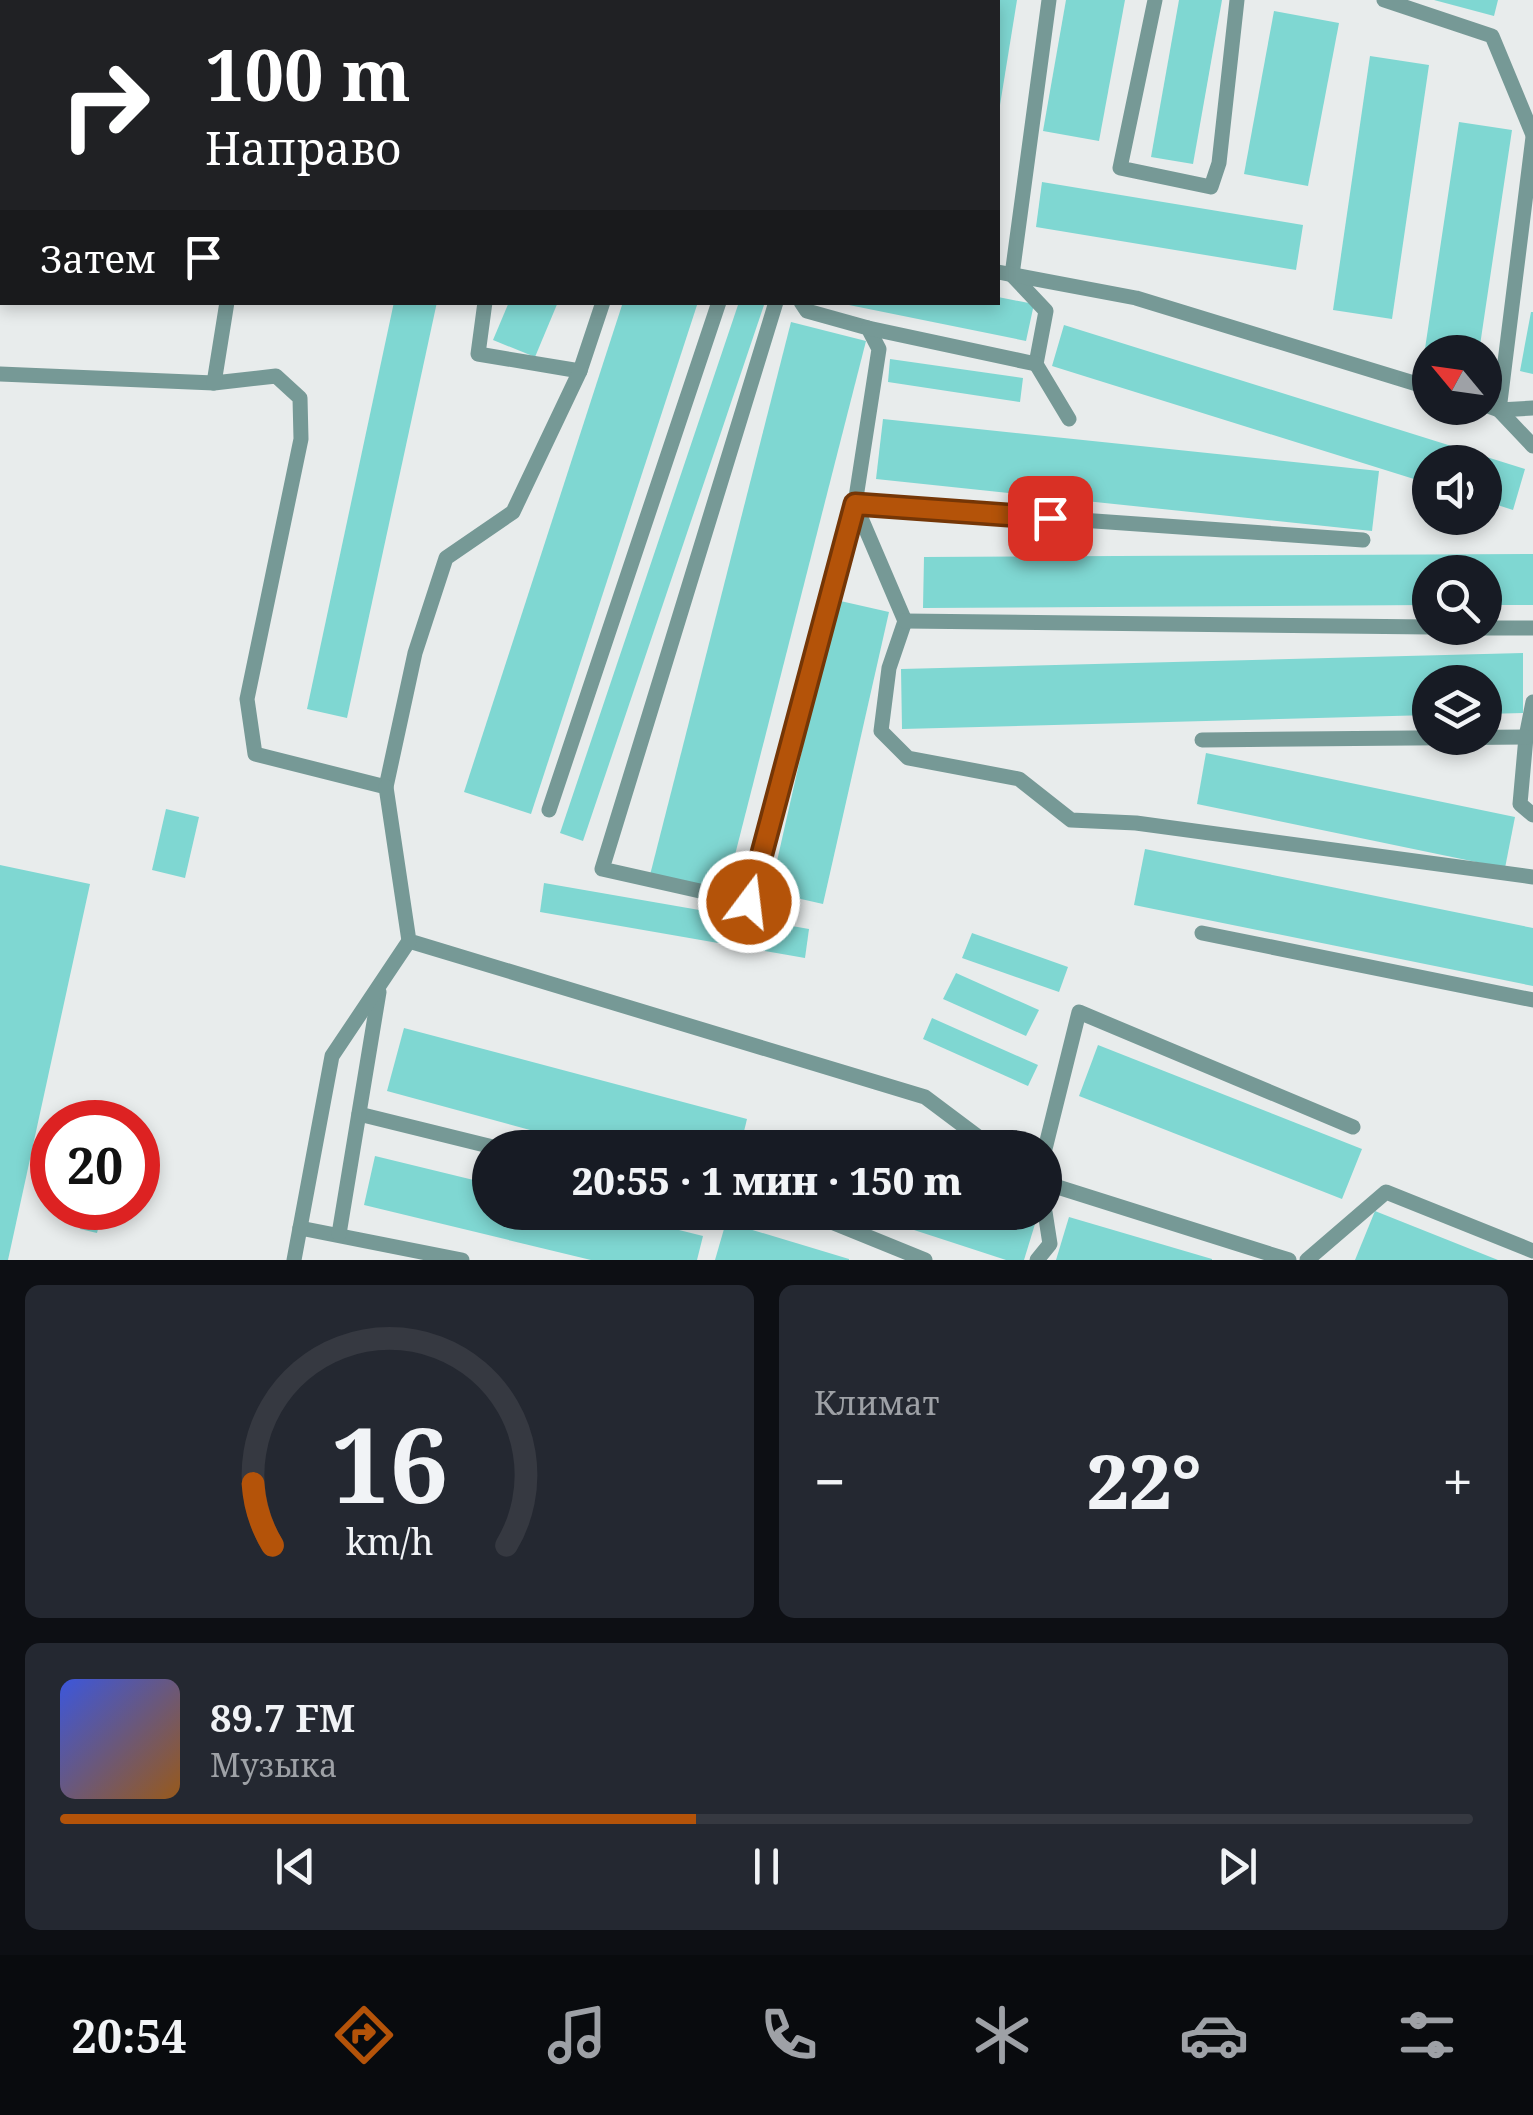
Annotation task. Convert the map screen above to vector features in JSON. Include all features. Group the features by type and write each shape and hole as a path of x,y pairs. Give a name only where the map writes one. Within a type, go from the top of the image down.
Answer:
{"lane":[{"path":"1005,274 1049,0"},
{"path":"1155,0 1120,168 1211,187 1219,163 1237,0"},
{"path":"1384,0 1492,36 1533,136 1502,342"},
{"path":"1005,274 1046,311 1036,364 1069,419"},
{"path":"1005,274 1136,298 1412,382"},
{"path":"214,383 227,305"},
{"path":"485,305 478,354 580,371"},
{"path":"294,1260 332,1056 409,941 386,787 415,653 446,558 513,512 580,371 601,305"},
{"path":"549,810 718,305"},
{"path":"775,305 602,869 749,902 855,504 879,349 868,328"},
{"path":"803,305 808,311 868,328 1036,364"},
{"path":"0,374 214,383 276,376 300,398 301,439 247,699 255,754 386,787"},
{"path":"1502,408 1533,408"},
{"path":"1502,417 1533,446"},
{"path":"855,504 1363,540"},
{"path":"855,504 905,621 889,668 881,732 908,758 1019,779 1071,820 1136,823 1533,877"},
{"path":"905,621 1412,627"},
{"path":"1502,628 1533,628"},
{"path":"1533,702 1520,804 1533,816"},
{"path":"1202,740 1526,737"},
{"path":"1202,933 1533,1000"},
{"path":"409,941 925,1097 969,1130"},
{"path":"339,1234 380,985"},
{"path":"1050,1130 1079,1012 1353,1128"},
{"path":"359,1114 472,1142"},
{"path":"1062,1189 1289,1260"},
{"path":"1306,1260 1386,1192 1533,1251"},
{"path":"300,1228 462,1260"},
{"path":"851,1230 926,1260"},
{"path":"1038,1260 1050,1244 1048,1230"}],"building":[{"path":"1000,0 1017,0 1000,105"},
{"path":"1066,0 1125,0 1099,141 1043,131"},
{"path":"1179,0 1222,0 1193,164 1151,157"},
{"path":"1434,0 1498,0 1494,16"},
{"path":"1274,11 1339,23 1308,186 1244,174"},
{"path":"1370,56 1429,65 1392,319 1333,310"},
{"path":"1459,122 1512,130 1482,335 1427,335"},
{"path":"1042,182 1303,225 1296,270 1036,227"},
{"path":"1000,297 1034,304 1026,341 849,305 1000,305"},
{"path":"393,305 436,305 347,718 307,709"},
{"path":"508,305 557,305 535,357 493,340"},
{"path":"622,305 697,305 531,814 464,792"},
{"path":"738,305 764,305 583,841 560,833"},
{"path":"1533,312 1533,374 1520,371"},
{"path":"791,322 866,341 725,894 650,875"},
{"path":"1064,325 1448,445 1412,445 1412,478 1052,366"},
{"path":"890,359 1023,378 1020,402 888,382"},
{"path":"883,419 1379,471 1372,531 876,479"},
{"path":"1502,462 1525,469 1513,510 1502,506"},
{"path":"1533,554 1533,605 1502,605 1502,555 1412,555 1412,605 923,608 924,557"},
{"path":"836,600 889,612 823,904 770,892"},
{"path":"1523,653 1523,713 1502,714 1502,665 1412,665 1412,715 902,729 901,669"},
{"path":"1206,753 1515,817 1505,868 1197,804"},
{"path":"166,809 199,817 185,878 152,870"},
{"path":"1145,849 1533,928 1533,986 1134,905"},
{"path":"0,865 90,884 43,1100 30,1100 30,1159 8,1260 0,1260"},
{"path":"544,883 809,929 805,958 540,912"},
{"path":"972,933 1068,967 1059,992 962,958"},
{"path":"956,973 1039,1010 1026,1036 943,999"},
{"path":"932,1018 1038,1065 1028,1086 923,1039"},
{"path":"404,1028 747,1119 744,1130 530,1130 387,1091"},
{"path":"1098,1045 1362,1149 1342,1199 1079,1096"},
{"path":"375,1156 472,1180 472,1230 679,1230 703,1236 697,1260 591,1260 364,1205"},
{"path":"1375,1211 1498,1260 1355,1260"},
{"path":"1069,1217 1212,1259 1212,1260 1056,1260"},
{"path":"724,1230 753,1230 849,1259 849,1260 715,1260"},
{"path":"914,1230 1033,1230 1024,1260 1006,1260"}],"route":[{"path":"749,902 855,504 1050,518"}]}
